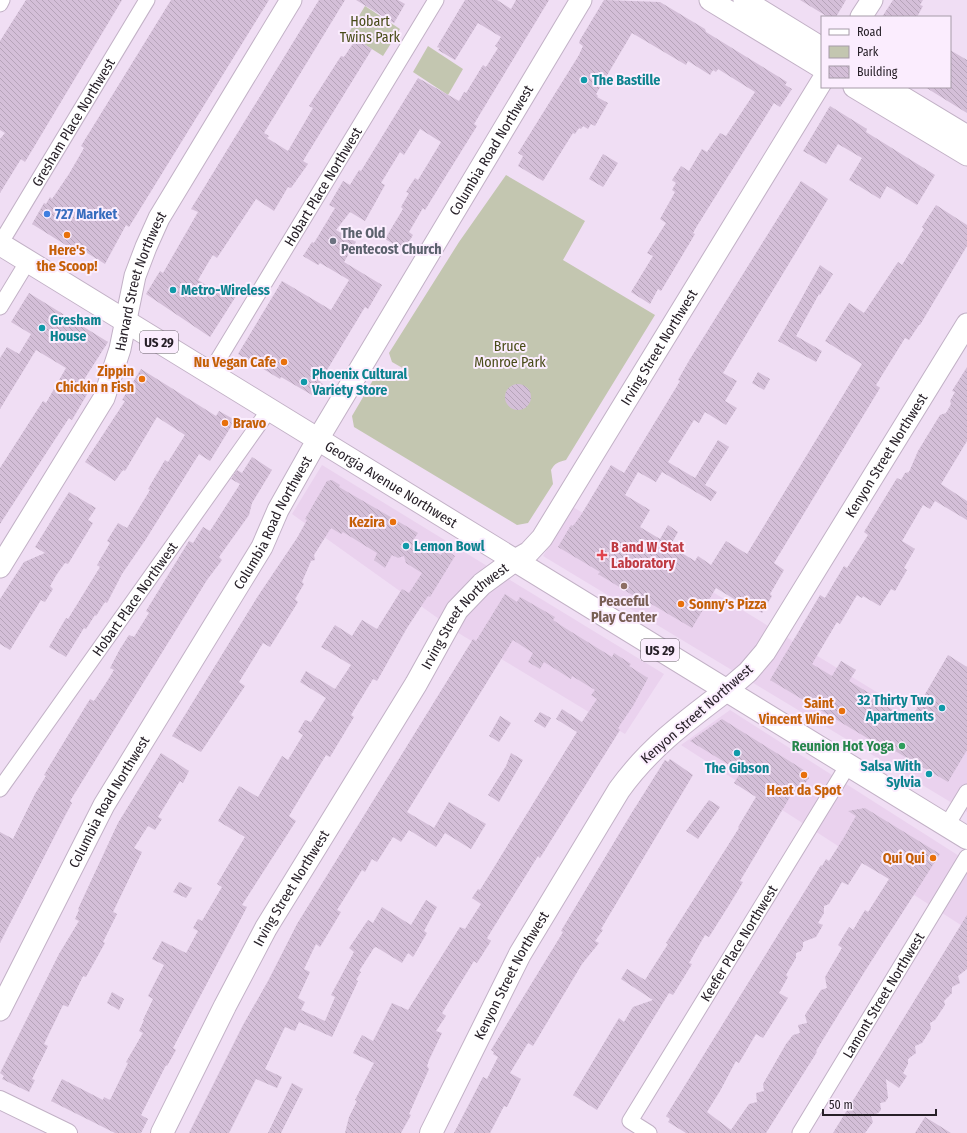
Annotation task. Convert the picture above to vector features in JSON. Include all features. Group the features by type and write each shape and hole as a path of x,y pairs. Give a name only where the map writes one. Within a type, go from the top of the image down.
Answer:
{"main road":[{"name":"Harvard Street Northwest","path":"0,567 104,398 115,370 135,276 159,218 291,0"},
{"name":"Columbia Road Northwest","path":"0,1010 93,825 262,547 278,510 318,439 581,0"},
{"path":"710,0 821,67"},
{"path":"744,0 821,47"},
{"path":"862,16 872,0"},
{"name":"Irving Street Northwest","path":"162,1133 262,934 416,684 457,610 482,584 515,560 529,552 540,540 821,83"},
{"path":"856,88 967,155"},
{"path":"888,88 967,136"},
{"name":"Georgia Avenue Northwest","path":"0,244 967,838"},
{"name":"Kenyon Street Northwest","path":"431,1133 520,954 618,790 637,766 663,739 727,690 748,672 765,652 967,324"}],"street":[{"path":"0,4 2,0"},
{"name":"Gresham Place Northwest","path":"0,244 147,0"},
{"name":"Hobart Place Northwest","path":"210,373 436,0"},
{"path":"0,307 28,261"},
{"name":"Hobart Place Northwest","path":"0,789 269,410"},
{"name":"Keefer Place Northwest","path":"649,1133 630,1121 848,765"},
{"path":"947,825 967,792"},
{"name":"Lamont Street Northwest","path":"800,1133 967,857"},
{"path":"3,1104 68,1133"}],"shaded area":[{"path":"322,465 664,674 625,734 460,634 292,514"},
{"path":"573,507 967,747 967,812 543,556"},
{"path":"730,710 967,861 967,929 681,745"}],"green space":[{"name":"Hobart Twins Park","path":"365,6 400,29 383,56 348,34"},
{"name":"Hobart Twins Park","path":"428,46 463,69 448,95 413,72"},
{"name":"Bruce Monroe Park","path":"506,175 585,221 563,260 655,315 566,460 557,463 551,470 553,484 528,523 517,525 354,427 352,416 376,375 386,371 401,379 406,370 392,362 389,353 459,242"}],"building":[{"path":"26,0 122,0 25,162 21,159 0,193 0,139 5,133 0,130 0,41"},
{"path":"171,0 269,0 129,227 126,225 105,264 79,248 77,252 32,224 44,203 46,204 50,197 52,199 69,174 84,148 81,146"},
{"path":"319,0 345,0 264,133 269,136 267,138 288,151 313,108 309,106 341,56 344,57 356,39 372,49 303,161 308,164 291,188 288,187 274,211 256,199 217,258 213,255 198,280 220,294 226,285 238,293 210,337 146,294 160,271 163,273 198,212 191,209"},
{"path":"356,0 398,0 405,4 394,23"},
{"path":"465,0 497,0 511,9 516,0 549,0 474,124 477,126 425,210 423,208 409,232 413,235 404,250 385,239 403,209 401,207 409,193 406,192 415,178 418,180 441,142 420,129 404,155 400,152 381,183 385,185 365,221 350,212 336,230 356,242 344,262 382,285 368,309 365,307 327,370 320,382 323,384 317,394 312,395 281,377 280,379 238,354 282,281 331,310 349,280 320,263 318,265 303,256 312,242 314,243 335,208 329,205 343,181 350,185 359,170 361,171 418,78 459,101 464,92 466,93 483,65 486,67 498,48 495,46 501,37 478,23 455,60 438,50 440,48 437,47"},
{"path":"604,0 660,2 787,82 785,85 792,89 780,107 774,103 697,226 693,233 695,234 661,291 658,289 650,304 631,292 653,256 647,253 666,223 660,219 675,192 672,190 676,183 672,180 681,166 689,171 702,149 707,152 720,133 726,136 755,92 718,69 716,72 713,70 710,75 688,61 686,65 632,33 596,94 598,96 597,97 608,103 595,126 591,124 588,129 583,126 581,129 579,128 575,134 573,133 543,181 518,166 523,156 518,153 579,55 583,46 579,43 580,40"},
{"path":"800,0 846,0 837,16 826,16"},
{"path":"893,0 923,0 920,5 923,6 918,16 883,16"},
{"path":"951,51 967,60 967,113 927,88 951,88"},
{"path":"830,106 867,129 866,132 935,175 917,205 887,186 880,199 849,180 862,158 838,144 826,164 803,151"},
{"path":"603,154 618,163 603,187 589,179"},
{"path":"801,181 828,199 723,373 737,381 725,401 737,408 726,425 705,412 699,423 694,420 668,462 695,478 718,440 729,447 705,485 717,492 711,501 662,472 656,482 638,472 625,495 650,510 640,527 660,539 668,525 678,532 670,546 695,561 698,556 711,565 726,541 747,554 862,364 825,341 849,303 864,313 898,262 902,265 924,229 922,227 936,205 967,225 967,246 920,325 909,340 905,338 876,385 880,388 774,563 784,570 770,594 772,596 762,613 750,606 749,608 716,588 692,628 648,602 647,604 598,574 600,572 558,547 571,525 573,526 581,515 611,465 624,473 680,381 678,380 690,359"},
{"path":"820,265 833,274 820,295 819,294 796,336 822,351 816,362 778,341"},
{"path":"29,293 108,342 80,386 89,391 72,420 69,418 0,524 0,468 43,401 46,403 66,368 36,350 0,409 0,358 7,347 19,354 31,334 11,322"},
{"path":"967,367 967,441 941,484 967,501 967,520 935,501 930,509 923,505 902,541 915,549 904,568 907,570 895,591 891,589 880,606 863,596 862,598 857,595 840,624 837,622 812,664 832,676 841,661 856,670 849,681 889,705 888,707 910,720 948,655 967,667 967,750 948,782 890,748 889,751 770,680 820,595 825,598 844,566 847,568 868,535 864,532 897,478 901,480 905,473 909,472 918,451 940,415 946,413 951,404 950,401 955,392 952,391"},
{"path":"141,369 216,416 219,411 235,420 210,461 199,454 146,539 122,574 107,603 105,602 86,629 84,628 66,657 49,647 66,618 68,619 100,567 97,565 110,543 107,541 118,523 127,528 150,490 148,489 165,460 168,462 185,435 157,417 125,471 123,470 115,481 85,462 125,401 122,400"},
{"path":"758,372 770,379 764,390 752,383"},
{"path":"518,384 527,388 531,397 527,406 518,410 509,406 505,397 509,388"},
{"path":"252,457 272,470 252,503 249,515 219,557 222,560 207,580 70,801 72,803 0,943 0,832 13,839 35,794 46,776 44,775 90,699 94,701 114,670 110,668 120,649 129,635 134,637 149,613 146,611 189,541 193,543 203,527 210,531 240,484 231,479 237,470 242,473"},
{"path":"332,480 340,485 339,487 418,533 414,539 441,555 444,549 455,556 430,597 428,596 407,628 377,681 373,679 351,715 354,717 330,757 326,755 289,816 296,821 242,905 247,907 173,1048 176,1050 167,1066 166,1065 141,1115 148,1119 141,1133 115,1133 51,1101 62,1079 103,1100 104,1097 110,1100 128,1063 126,1062 143,1033 139,1031 153,999 148,996 164,965 152,959 162,941 186,953 198,931 193,928 198,919 202,921 222,887 217,884 245,837 218,821 239,786 258,797 282,756 288,760 303,735 298,732 305,720 311,722 326,698 300,682 306,671 335,689 351,665 321,647 335,625 352,636 362,620 377,629 402,589 409,593 422,573 406,563 404,556 398,558 392,555 385,568 374,560 377,553 343,532 341,534 331,528 314,555 315,560 311,561 302,582 304,584 295,599 298,602 270,647 263,643 239,682 245,686 201,752 172,736 258,596 297,538 307,520 305,519 327,481"},
{"path":"69,492 96,508 88,520 93,523 68,564 65,563 57,574 50,586 53,589 45,602 41,600 10,650 0,644 0,599 24,562 45,553 35,547"},
{"path":"505,594 517,602 520,597 555,617 553,620 565,628 612,657 614,653 631,664 629,666 648,678 633,706 618,728 620,730 540,858 538,856 487,938 491,941 477,963 474,961 442,1013 446,1016 436,1031 442,1033 429,1060 427,1066 429,1069 409,1114 411,1115 401,1133 345,1133 349,1117 357,1101 355,1100 374,1063 353,1053 362,1035 373,1041 392,1003 408,1010 460,927 465,929 481,904 472,898 478,889 480,890 577,732 556,719 562,709 582,722 597,699 591,695 595,690 572,676 571,679 544,662 540,669 528,662 533,653 513,640 407,812 434,828 449,802 486,824 471,849 445,833 436,847 409,830 401,842 393,837 377,862 372,859 365,872 362,870 337,910 341,912 320,947 316,944 304,969 310,972 298,998 305,1002 301,1010 325,1021 335,997 331,995 354,952 349,948 368,920 373,923 382,907 411,925 426,900 437,907 424,931 427,933 413,957 408,953 402,963 376,947 374,948 359,971 361,972 356,980 358,981 332,1037 299,1022 295,1031 285,1027 265,1069 282,1077 277,1088 256,1079 229,1133 189,1133 243,1025 268,981 297,924 473,639 476,641"},
{"path":"540,712 551,718 545,728 534,721"},
{"path":"500,716 511,723 499,742 489,736"},
{"path":"722,719 807,772 809,778 801,789 799,788 796,793 793,792 740,881 743,882 731,902 709,937 705,935 689,963 692,964 673,995 669,993 597,1110 573,1095 619,1018 624,1022 633,1007 653,1000 621,979 627,969 645,980 668,944 666,943 739,828 738,827 756,797 734,783 741,772 690,741"},
{"path":"161,753 189,771 183,783 180,781 158,817 162,819 155,830 148,826 134,848 142,852 113,912 117,914 103,942 105,943 86,977 83,976 68,1007 63,1005 44,1044 48,1046 32,1079 35,1080 29,1092 2,1079 4,1076 0,1073 59,954 79,921 75,919 79,910 78,909 118,823"},
{"path":"511,753 523,760 499,802 488,795 506,766"},
{"path":"670,759 693,775 601,929 603,930 595,941 599,943 582,964 533,1046 528,1043 510,1073 521,1079 507,1107 504,1106 490,1133 454,1133 483,1077 487,1079 498,1057 493,1054 494,1052 491,1050 563,932 561,931 631,814 665,760 668,762"},
{"path":"709,800 720,807 698,839 686,831"},
{"path":"865,808 940,854 865,971 816,1051 817,1052 766,1133 686,1133 668,1122 670,1119 666,1116 821,865 822,866 826,859 829,861 843,839 856,816 848,811","holes":["862,863 889,879 868,912 865,910 853,930 849,927 838,945 842,948 825,977 827,988 821,990 805,1015 807,1023 798,1025 800,1033 793,1035 786,1044 763,1084 764,1091 756,1093 757,1102 749,1104 731,1130 707,1112 736,1061 739,1063 756,1034 763,1038 788,998 779,993 788,977 786,975 796,958 796,953 801,951 803,942 816,937 823,925 818,923 824,913 824,906 829,904 842,882 848,885"]},
{"path":"179,882 192,888 186,898 173,892"},
{"path":"967,915 967,969 958,976 960,983 952,987 952,993 944,1001 945,1005 935,1020 930,1023 931,1029 922,1043 915,1046 916,1053 908,1059 908,1064 903,1073 907,1076 899,1088 886,1079 888,1098 885,1102 880,1103 881,1110 871,1116 873,1122 865,1133 833,1133"},
{"path":"112,992 124,999 119,1010 107,1003"},
{"path":"292,1083 303,1089 281,1133 268,1133"},
{"path":"925,1117 951,1133 915,1133"}],"place":[{"name":"The Bastille","path":"584,80"},
{"name":"727 Market","path":"47,214"},
{"name":"Here's the Scoop!","path":"67,235"},
{"name":"The Old Pentecost Church","path":"333,241"},
{"name":"Metro-Wireless","path":"173,290"},
{"name":"Gresham House","path":"42,328"},
{"name":"Nu Vegan Cafe","path":"284,362"},
{"name":"Zippin Chickin n Fish","path":"142,379"},
{"name":"Phoenix Cultural Variety Store","path":"304,382"},
{"name":"Bravo","path":"225,423"},
{"name":"Kezira","path":"393,522"},
{"name":"Lemon Bowl","path":"406,546"},
{"name":"B and W Stat Laboratory","path":"602,555"},
{"name":"Peaceful Play Center","path":"624,586"},
{"name":"Sonny's Pizza","path":"681,604"},
{"name":"32 Thirty Two Apartments","path":"942,708"},
{"name":"Saint Vincent Wine","path":"842,711"},
{"name":"Reunion Hot Yoga","path":"902,746"},
{"name":"The Gibson","path":"737,753"},
{"name":"Salsa With Sylvia","path":"929,774"},
{"name":"Heat da Spot","path":"804,775"},
{"name":"Qui Qui","path":"933,858"}]}
